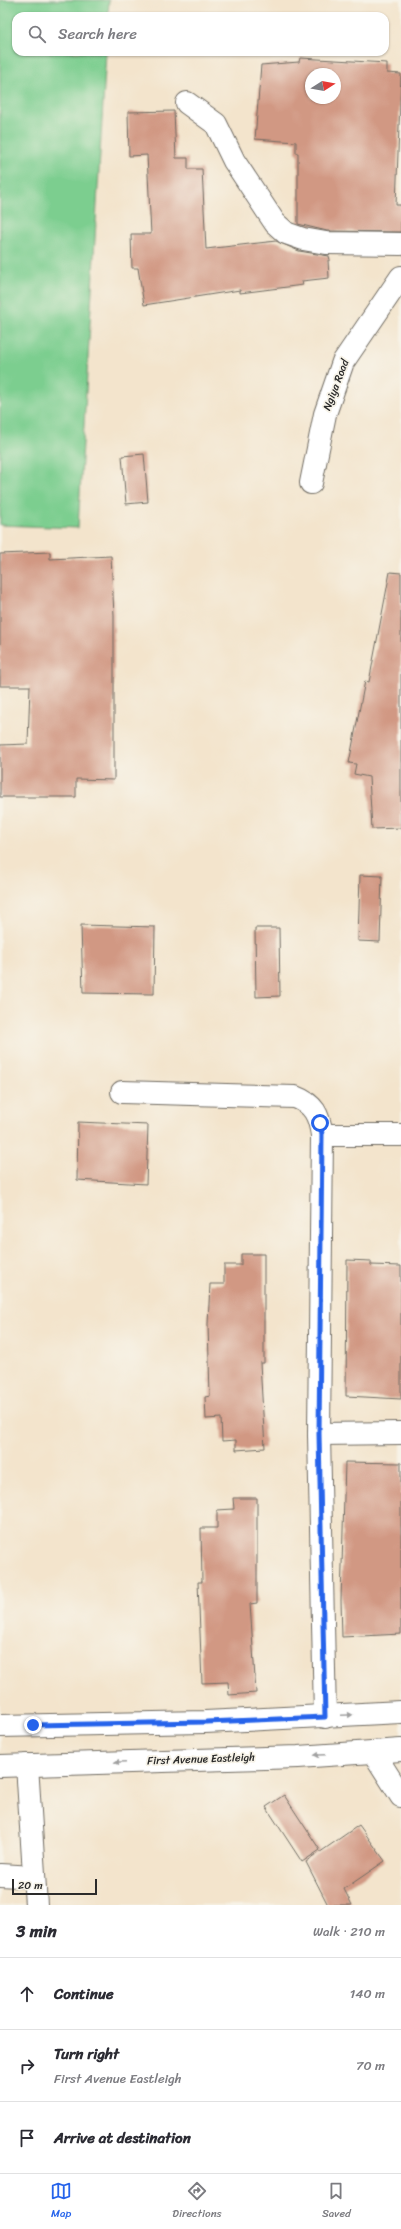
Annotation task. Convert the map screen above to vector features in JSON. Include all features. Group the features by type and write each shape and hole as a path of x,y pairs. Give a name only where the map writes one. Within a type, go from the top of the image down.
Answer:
{"street":[{"path":"187,103 216,124 234,161 274,224 286,233 304,239 326,243 401,244"},
{"name":"Ngiya Road","path":"311,483 325,414 343,362 401,277"},
{"path":"122,1092 295,1097 308,1102 320,1123 322,1134 319,1434 325,1717"},
{"path":"322,1134 401,1135"},
{"path":"319,1434 401,1433"},
{"path":"0,1726 206,1722 401,1712"},
{"name":"First Avenue Eastleigh","path":"0,1766 298,1757 401,1750"},
{"path":"373,1752 401,1796"},
{"path":"27,1765 36,1905"},
{"path":"0,1875 34,1877"}],"green space":[{"path":"0,0 109,0 108,12 12,12 12,56 106,56 78,528 0,525"}],"building":[{"path":"300,58 387,63 387,73 401,74 396,205 401,205 401,232 327,231 298,224 298,153 296,153 296,142 255,139 261,65 299,62"},
{"path":"174,111 176,158 188,158 188,169 202,169 206,249 276,241 299,251 329,256 329,278 302,281 303,285 240,293 240,290 144,305 138,268 132,268 131,234 151,234 147,155 129,156 128,112"},
{"path":"144,454 148,502 126,504 122,456"},
{"path":"50,552 50,559 111,556 114,615 114,780 76,779 76,797 0,797 0,745 28,744 30,686 0,686 0,554"},
{"path":"390,572 401,573 401,828 372,829 369,777 354,774 356,764 349,763 365,681 369,682"},
{"path":"360,875 382,876 380,942 358,941"},
{"path":"81,925 155,927 154,994 83,993"},
{"path":"255,928 279,928 280,996 256,997"},
{"path":"78,1122 148,1125 146,1184 77,1180"},
{"path":"241,1254 264,1254 264,1363 260,1363 265,1448 236,1450 236,1440 222,1441 221,1418 206,1419 205,1397 210,1396 208,1324 210,1284 224,1284 224,1265 241,1265"},
{"path":"347,1260 371,1261 371,1265 401,1266 401,1399 346,1396"},
{"path":"345,1462 401,1463 401,1634 342,1637 341,1600"},
{"path":"233,1498 257,1498 257,1603 250,1604 256,1693 229,1695 228,1682 202,1683 198,1582 202,1582 201,1528 217,1528 217,1510 234,1509"},
{"path":"284,1795 320,1850 302,1862 266,1807"},
{"path":"359,1825 385,1861 344,1889 352,1905 328,1905 306,1862"}],"route":[{"path":"33,1725 206,1722 325,1717 319,1434 322,1134 320,1123"}]}
